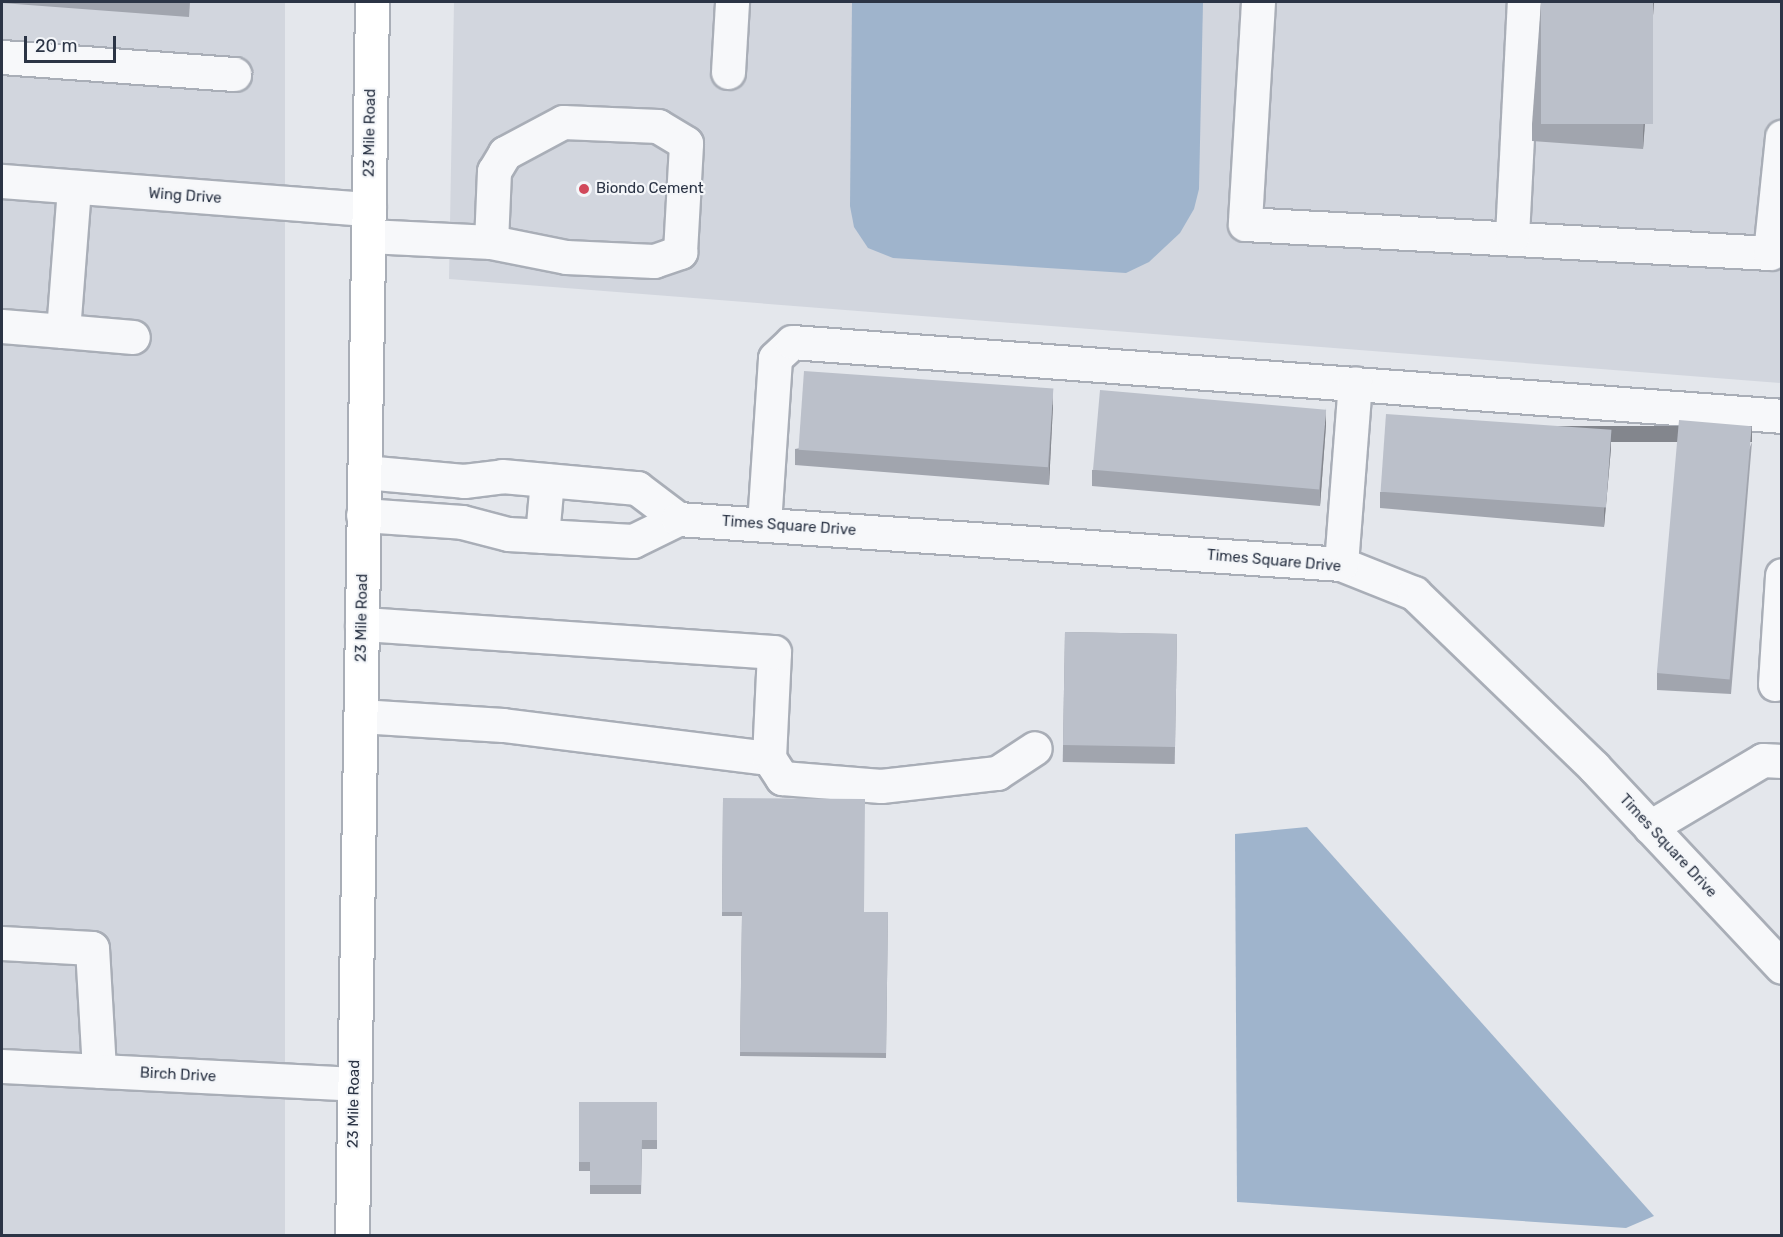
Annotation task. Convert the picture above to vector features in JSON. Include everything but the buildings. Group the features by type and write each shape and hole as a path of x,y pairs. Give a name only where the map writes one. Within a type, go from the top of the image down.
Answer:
{"main road":[{"name":"23 Mile Road","path":"352,1236 372,2"}],"street":[{"path":"728,72 732,2"},
{"path":"1258,2 1245,224 1512,236 1770,253 1782,137"},
{"path":"1512,236 1524,2"},
{"path":"2,57 234,74"},
{"name":"Wing Drive","path":"2,181 369,223 491,242 566,257 654,261 680,252 686,143 658,126 563,122 505,153 494,171 491,242"},
{"path":"63,331 74,188"},
{"path":"2,326 133,337"},
{"path":"764,524 775,358 792,342 1782,416"},
{"path":"1341,564 1355,384"},
{"path":"364,472 464,481 502,476 637,488 678,519"},
{"path":"542,536 546,480"},
{"name":"Times Square Drive","path":"363,515 462,522 508,534 633,541 678,519 1341,564 1414,593 1650,827 1782,967"},
{"path":"1775,684 1782,575"},
{"path":"362,624 774,652 769,758 782,778 880,786 997,772 1035,748"},
{"path":"360,716 504,725 769,758"},
{"path":"1650,827 1772,760"},
{"path":"2,943 92,948 99,1071"},
{"name":"Birch Drive","path":"2,1066 354,1084"}],"shaded area":[{"path":"2,2 285,2 285,1236 2,1236"},
{"path":"454,2 1781,2 1781,383 449,279"}],"water":[{"path":"852,2 1203,2 1199,189 1194,209 1180,233 1149,262 1126,273 893,258 868,248 854,227 850,206"},
{"path":"1307,827 1654,1216 1626,1228 1237,1202 1235,834"}],"place":[{"name":"Biondo Cement","path":"584,189"}]}
